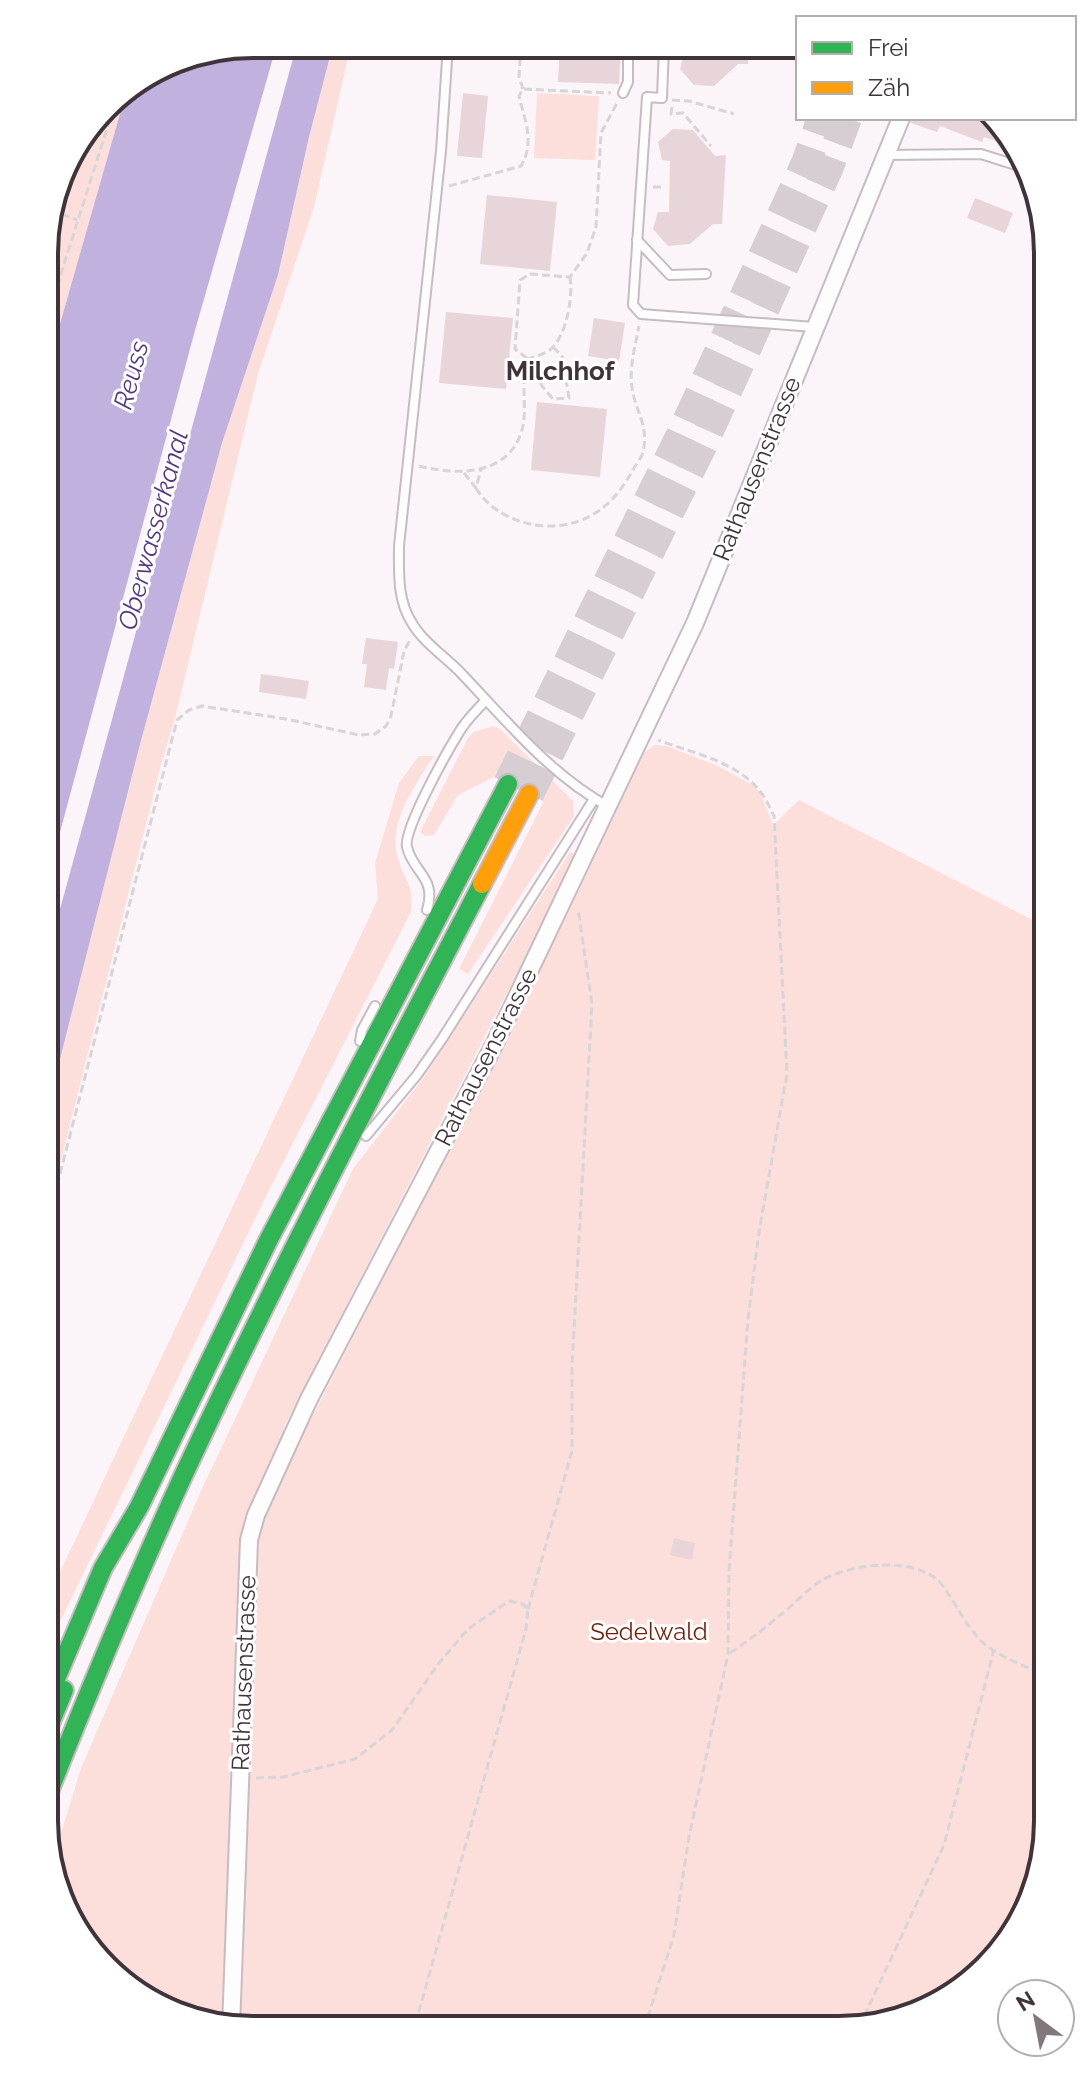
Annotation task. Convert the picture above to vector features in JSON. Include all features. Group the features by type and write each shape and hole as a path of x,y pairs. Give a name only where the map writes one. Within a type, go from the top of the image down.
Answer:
{"highway":[{"path":"58,1674 103,1568 139,1507 248,1280 508,784"},
{"path":"58,1769 184,1475 336,1169 529,794"},
{"path":"58,1705 125,1549 139,1507"}],"street":[{"name":"Rathausenstrasse","path":"232,2014 249,1540 256,1515 309,1399 494,1045 573,880 602,803 644,735 695,623 900,120"}],"lane":[{"path":"363,1139 417,1075 602,803 570,783 418,632 402,601 398,575 407,463 438,187 447,58"},
{"path":"623,93 628,82 628,58"},
{"path":"664,58 662,98 647,97 633,305 641,314 814,327"},
{"path":"885,155 981,154 1012,164"},
{"path":"637,240 670,275 706,274"},
{"path":"419,925 430,900 430,889 410,855 407,834 459,732 486,700"},
{"path":"354,1073 362,1030 383,990"},
{"path":"336,1169 354,1149"}],"path":[{"path":"438,187 445,188 521,166 530,140 519,96 523,89 519,77 520,58"},
{"path":"663,73 673,80 671,114 683,113 711,146"},
{"path":"407,463 464,473 481,469 511,451 522,432 523,372 528,359 553,347 562,330 571,297 570,277 587,253 596,227 601,133 623,93 523,89"},
{"path":"672,100 689,101 734,114"},
{"path":"58,284 110,120"},
{"path":"63,215 78,221"},
{"path":"553,347 562,356 569,398 553,399 542,386 528,359 515,349 520,280 530,274 570,277"},
{"path":"464,473 483,500 526,523 547,526 570,524 595,515 616,498 643,452 644,420 633,393 631,371 641,314"},
{"path":"476,488 481,469"},
{"path":"58,1182 177,720 189,710 202,706 286,719 359,735 375,734 386,726 391,716 404,651 418,632"},
{"path":"644,735 731,768 763,794 774,816 787,1074 759,1232 748,1319 729,1571 728,1654 689,1837 674,1935 648,2016"},
{"path":"418,2016 526,1629 528,1609 572,1451 572,1366 592,1004 573,880"},
{"path":"728,1654 755,1637 814,1586 832,1575 859,1568 900,1565 925,1572 941,1583 983,1643 1034,1671"},
{"path":"241,1779 283,1777 355,1759 392,1730 439,1663 468,1629 509,1601 523,1604 528,1609"},
{"path":"865,2014 944,1845 994,1649"}],"green space":[{"path":"330,58 348,58 314,207 258,374 175,718 58,1172 58,1067 139,748 222,443 278,275"},
{"path":"537,93 599,96 595,160 534,158"},
{"path":"121,109 58,331 58,253 68,190 98,134"},
{"path":"493,726 500,729 573,801 574,816 468,974 459,969 543,803 542,799 500,774 458,795 434,835 425,836 420,832 468,738 474,732"},
{"name":"Sedelwald","path":"655,745 666,746 716,765 753,785 761,794 773,825 799,800 1034,921 1034,1834 1019,1895 994,1940 958,1976 902,2006 864,2014 253,2016 203,2009 179,2001 134,1976 115,1959 91,1929 68,1884 59,1840 81,1768 201,1491 353,1169 424,1077 570,852 578,855 283,1429 301,1439 563,924 644,753"},
{"path":"419,756 434,756 405,804 396,832 398,859 410,889 411,912 267,1194 58,1626 58,1576 378,899 375,863 399,783"}],"water":[{"name":"Reuss","path":"240,58 273,58 194,334 58,840 58,331 121,109 145,91 179,73"},
{"path":"293,58 330,58 278,275 222,443 139,748 58,1067 58,917"}],"building":[{"path":"559,58 620,58 619,84 558,82"},
{"path":"683,58 748,58 748,64 738,64 714,86 694,85 680,69"},
{"path":"463,93 488,96 482,158 457,156"},
{"path":"912,120 982,120 999,142 984,137 982,142 940,126 937,132 911,123"},
{"path":"673,129 693,130 715,156 726,155 722,224 713,224 690,244 668,246 653,229 658,212 669,212 670,161 662,160 658,142"},
{"path":"487,195 557,202 550,271 480,264"},
{"path":"975,198 1013,213 1005,233 967,218"},
{"path":"446,312 513,318 506,389 439,383"},
{"path":"594,318 625,323 619,361 588,356"},
{"path":"537,402 607,409 600,477 531,470"},
{"path":"366,638 398,642 394,669 389,668 386,690 364,687 367,664 362,664"},
{"path":"261,674 309,681 306,699 259,692"},
{"path":"674,1538 695,1543 692,1560 670,1555"}],"tunnel":[{"path":"508,784 680,437 806,163 821,120"},
{"path":"529,794 702,446 828,169 846,120"}],"traffic: fast":[{"path":"58,1674 103,1568 139,1507 269,1239 508,784"},
{"path":"58,1769 129,1597 219,1400 482,884"},
{"path":"58,1704 64,1690"}],"traffic: slow":[{"path":"482,884 529,794"}],"district":[{"name":"Milchhof","path":"560,371"}],"water label":[{"name":"Oberwasserkanal","path":"153,530"}]}
